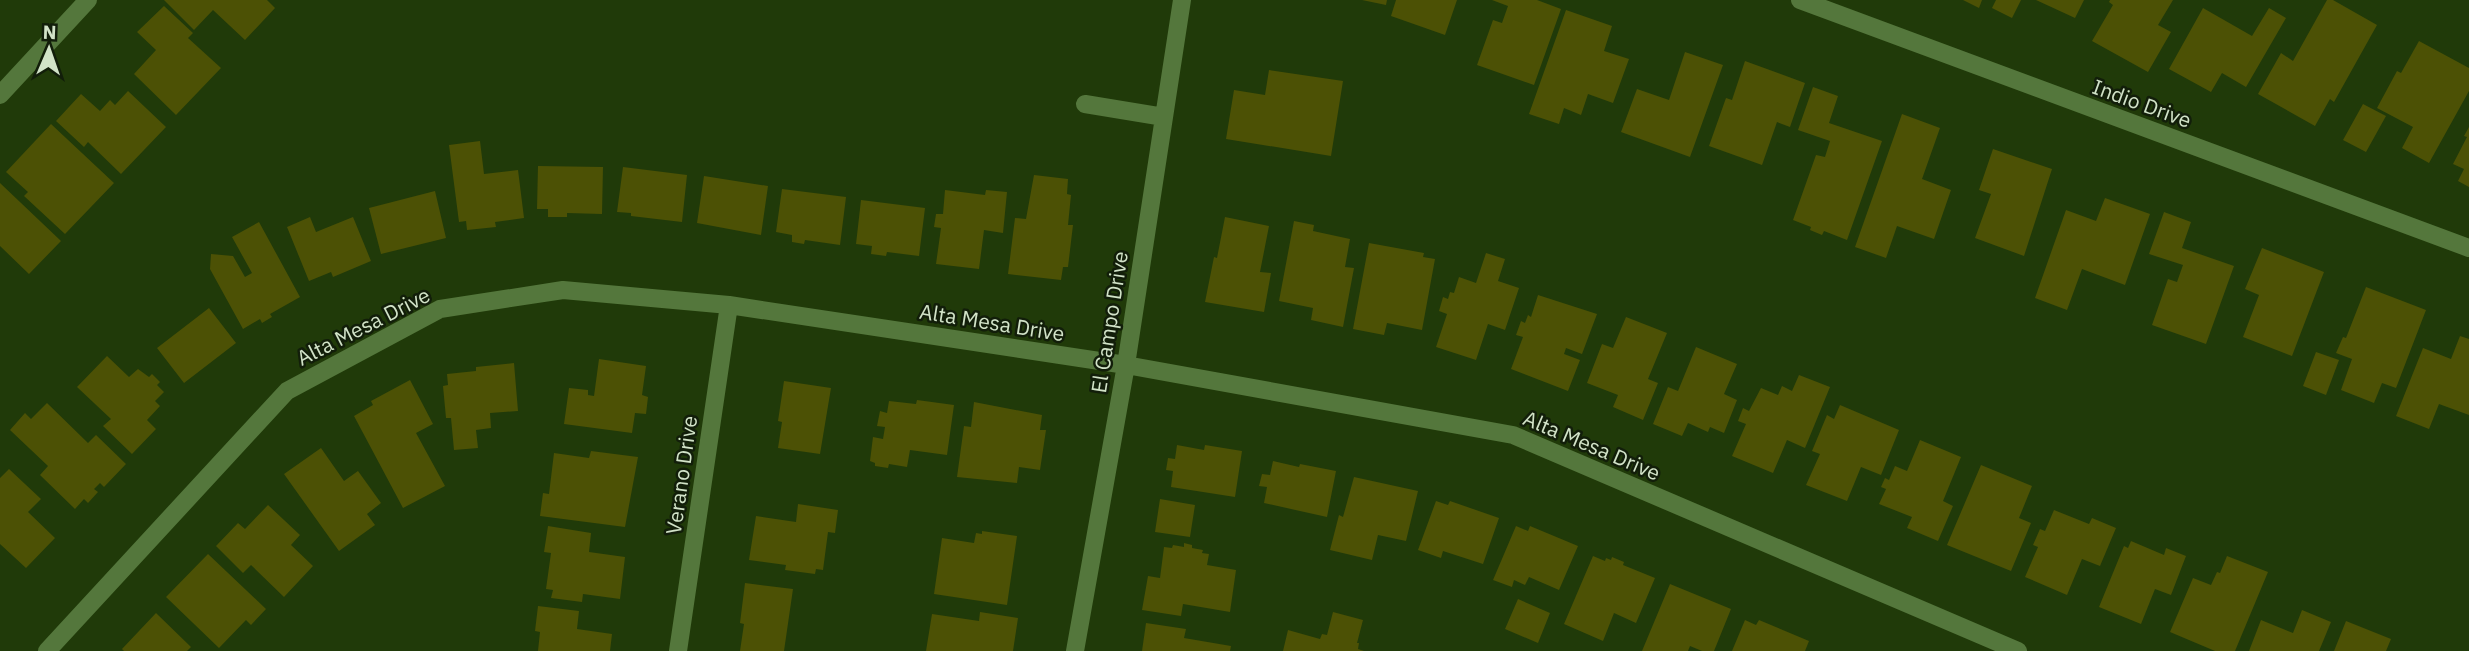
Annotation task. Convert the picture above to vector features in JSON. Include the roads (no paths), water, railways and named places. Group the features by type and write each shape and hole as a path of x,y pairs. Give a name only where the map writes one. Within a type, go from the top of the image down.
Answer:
{"street":[{"path":"0,94 88,0"},
{"name":"El Campo Drive","path":"1075,651 1126,365 1182,0"},
{"name":"Indio Drive","path":"1800,0 2469,248"},
{"path":"1085,104 1164,117"},
{"name":"Alta Mesa Drive","path":"47,651 287,391 440,309 563,290 729,305 1126,365 1513,435 2018,651"},
{"name":"Verano Drive","path":"678,651 729,305"}]}
